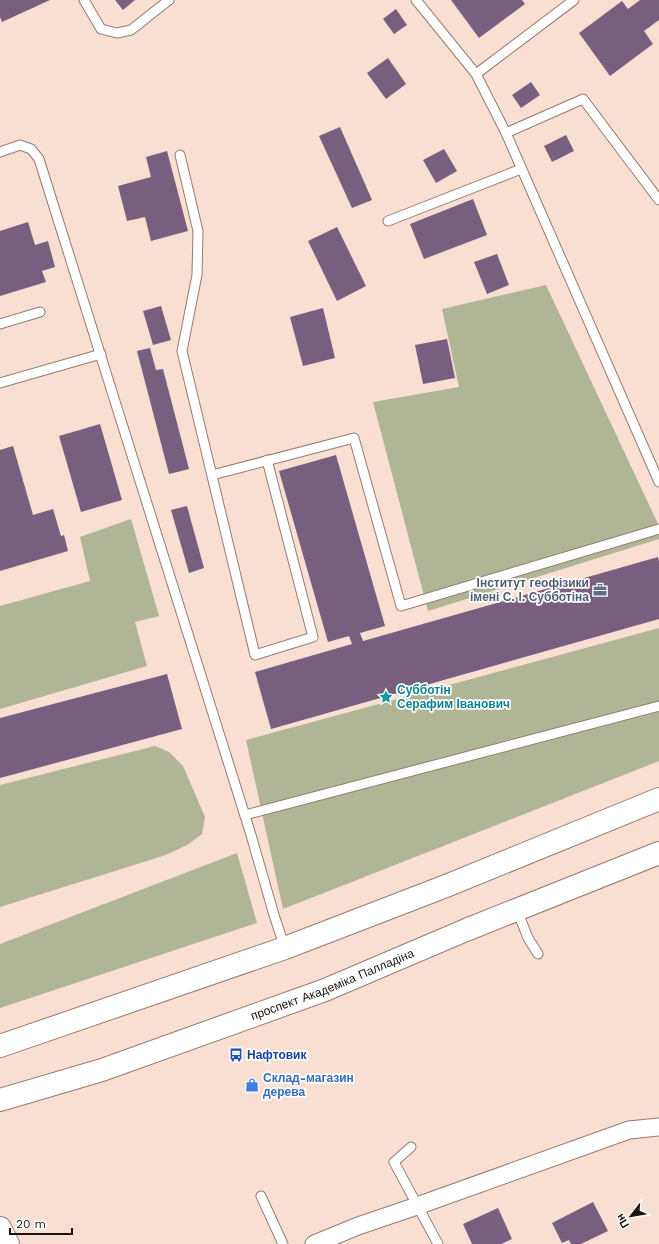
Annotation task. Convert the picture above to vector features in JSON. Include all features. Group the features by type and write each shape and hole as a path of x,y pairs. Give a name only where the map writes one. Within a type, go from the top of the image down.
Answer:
{"main road":[{"path":"0,1046 285,948 446,886 659,799"},
{"name":"проспект Академіка Палладіна","path":"0,1100 102,1070 325,990 466,930 659,853"},
{"path":"0,1228 8,1244"}],"street":[{"path":"314,1244 358,1226 629,1130 659,1127"}],"lane":[{"path":"84,0 101,29 117,33 131,30 169,0"},
{"path":"416,0 476,74 506,133 659,482"},
{"path":"476,74 571,1"},
{"path":"506,133 582,100 659,200"},
{"path":"0,152 20,145 31,149 39,159 245,815 285,948"},
{"path":"180,155 198,231 198,275 182,351 255,655 313,637 267,460"},
{"path":"388,221 521,169"},
{"path":"0,324 40,312"},
{"path":"0,383 101,354"},
{"path":"212,475 354,438 401,606 659,529"},
{"path":"245,815 659,706"},
{"path":"517,910 528,938 538,954"},
{"path":"411,1147 394,1162 438,1244"},
{"path":"261,1196 283,1244"}],"green space":[{"path":"546,285 659,526 659,539 428,611 373,402 459,387 442,309"},
{"path":"131,519 159,616 135,622 147,666 0,709 0,606 90,581 80,537"},
{"path":"659,628 659,761 283,909 246,740"},
{"path":"155,746 169,752 183,766 205,817 202,834 187,845 166,855 0,907 0,785"},
{"path":"237,853 257,923 0,1008 0,944"}],"building":[{"path":"0,0 50,0 2,22 0,17"},
{"path":"115,0 135,0 123,10"},
{"path":"451,0 522,0 525,4 479,38"},
{"path":"640,0 659,0 659,20 644,31 653,44 610,76 579,33 622,1 628,9"},
{"path":"396,9 407,25 394,34 383,19"},
{"path":"388,58 406,84 386,99 367,73"},
{"path":"531,82 540,95 521,108 512,95"},
{"path":"340,127 372,200 352,208 319,136"},
{"path":"566,135 574,151 552,162 544,146"},
{"path":"444,149 457,171 436,183 423,160"},
{"path":"167,151 188,231 151,241 145,217 127,221 118,186 151,177 146,157"},
{"path":"473,199 487,235 424,259 410,224"},
{"path":"28,222 35,245 48,241 55,267 42,271 46,282 0,296 0,231"},
{"path":"337,227 366,286 337,301 308,241"},
{"path":"497,254 509,285 487,294 474,262"},
{"path":"161,306 171,340 153,345 143,311"},
{"path":"323,308 335,358 303,366 290,317"},
{"path":"447,339 455,378 423,384 415,345"},
{"path":"150,348 156,370 163,369 189,469 169,474 137,351"},
{"path":"100,424 122,500 81,512 59,436"},
{"path":"13,446 33,515 53,509 61,536 64,535 68,551 0,571 0,450"},
{"name":"Інститут геофізики імені С. І. Субботіна","path":"336,455 385,626 360,633 363,641 658,557 659,619 271,729 255,672 352,644 349,636 328,642 279,471"},
{"path":"187,506 204,568 189,573 171,510"},
{"path":"167,674 182,729 0,778 0,718"},
{"path":"593,1202 608,1231 581,1244 571,1244 569,1240 562,1243 552,1223"},
{"path":"498,1208 512,1239 501,1244 472,1244 463,1224"}],"place":[{"name":"Інститут геофізики імені С. І. Субботіна","path":"600,590"},
{"name":"Субботін Серафим Іванович","path":"386,697"},
{"name":"Нафтовик","path":"236,1055"},
{"name":"Склад-магазин дерева","path":"252,1085"}]}
